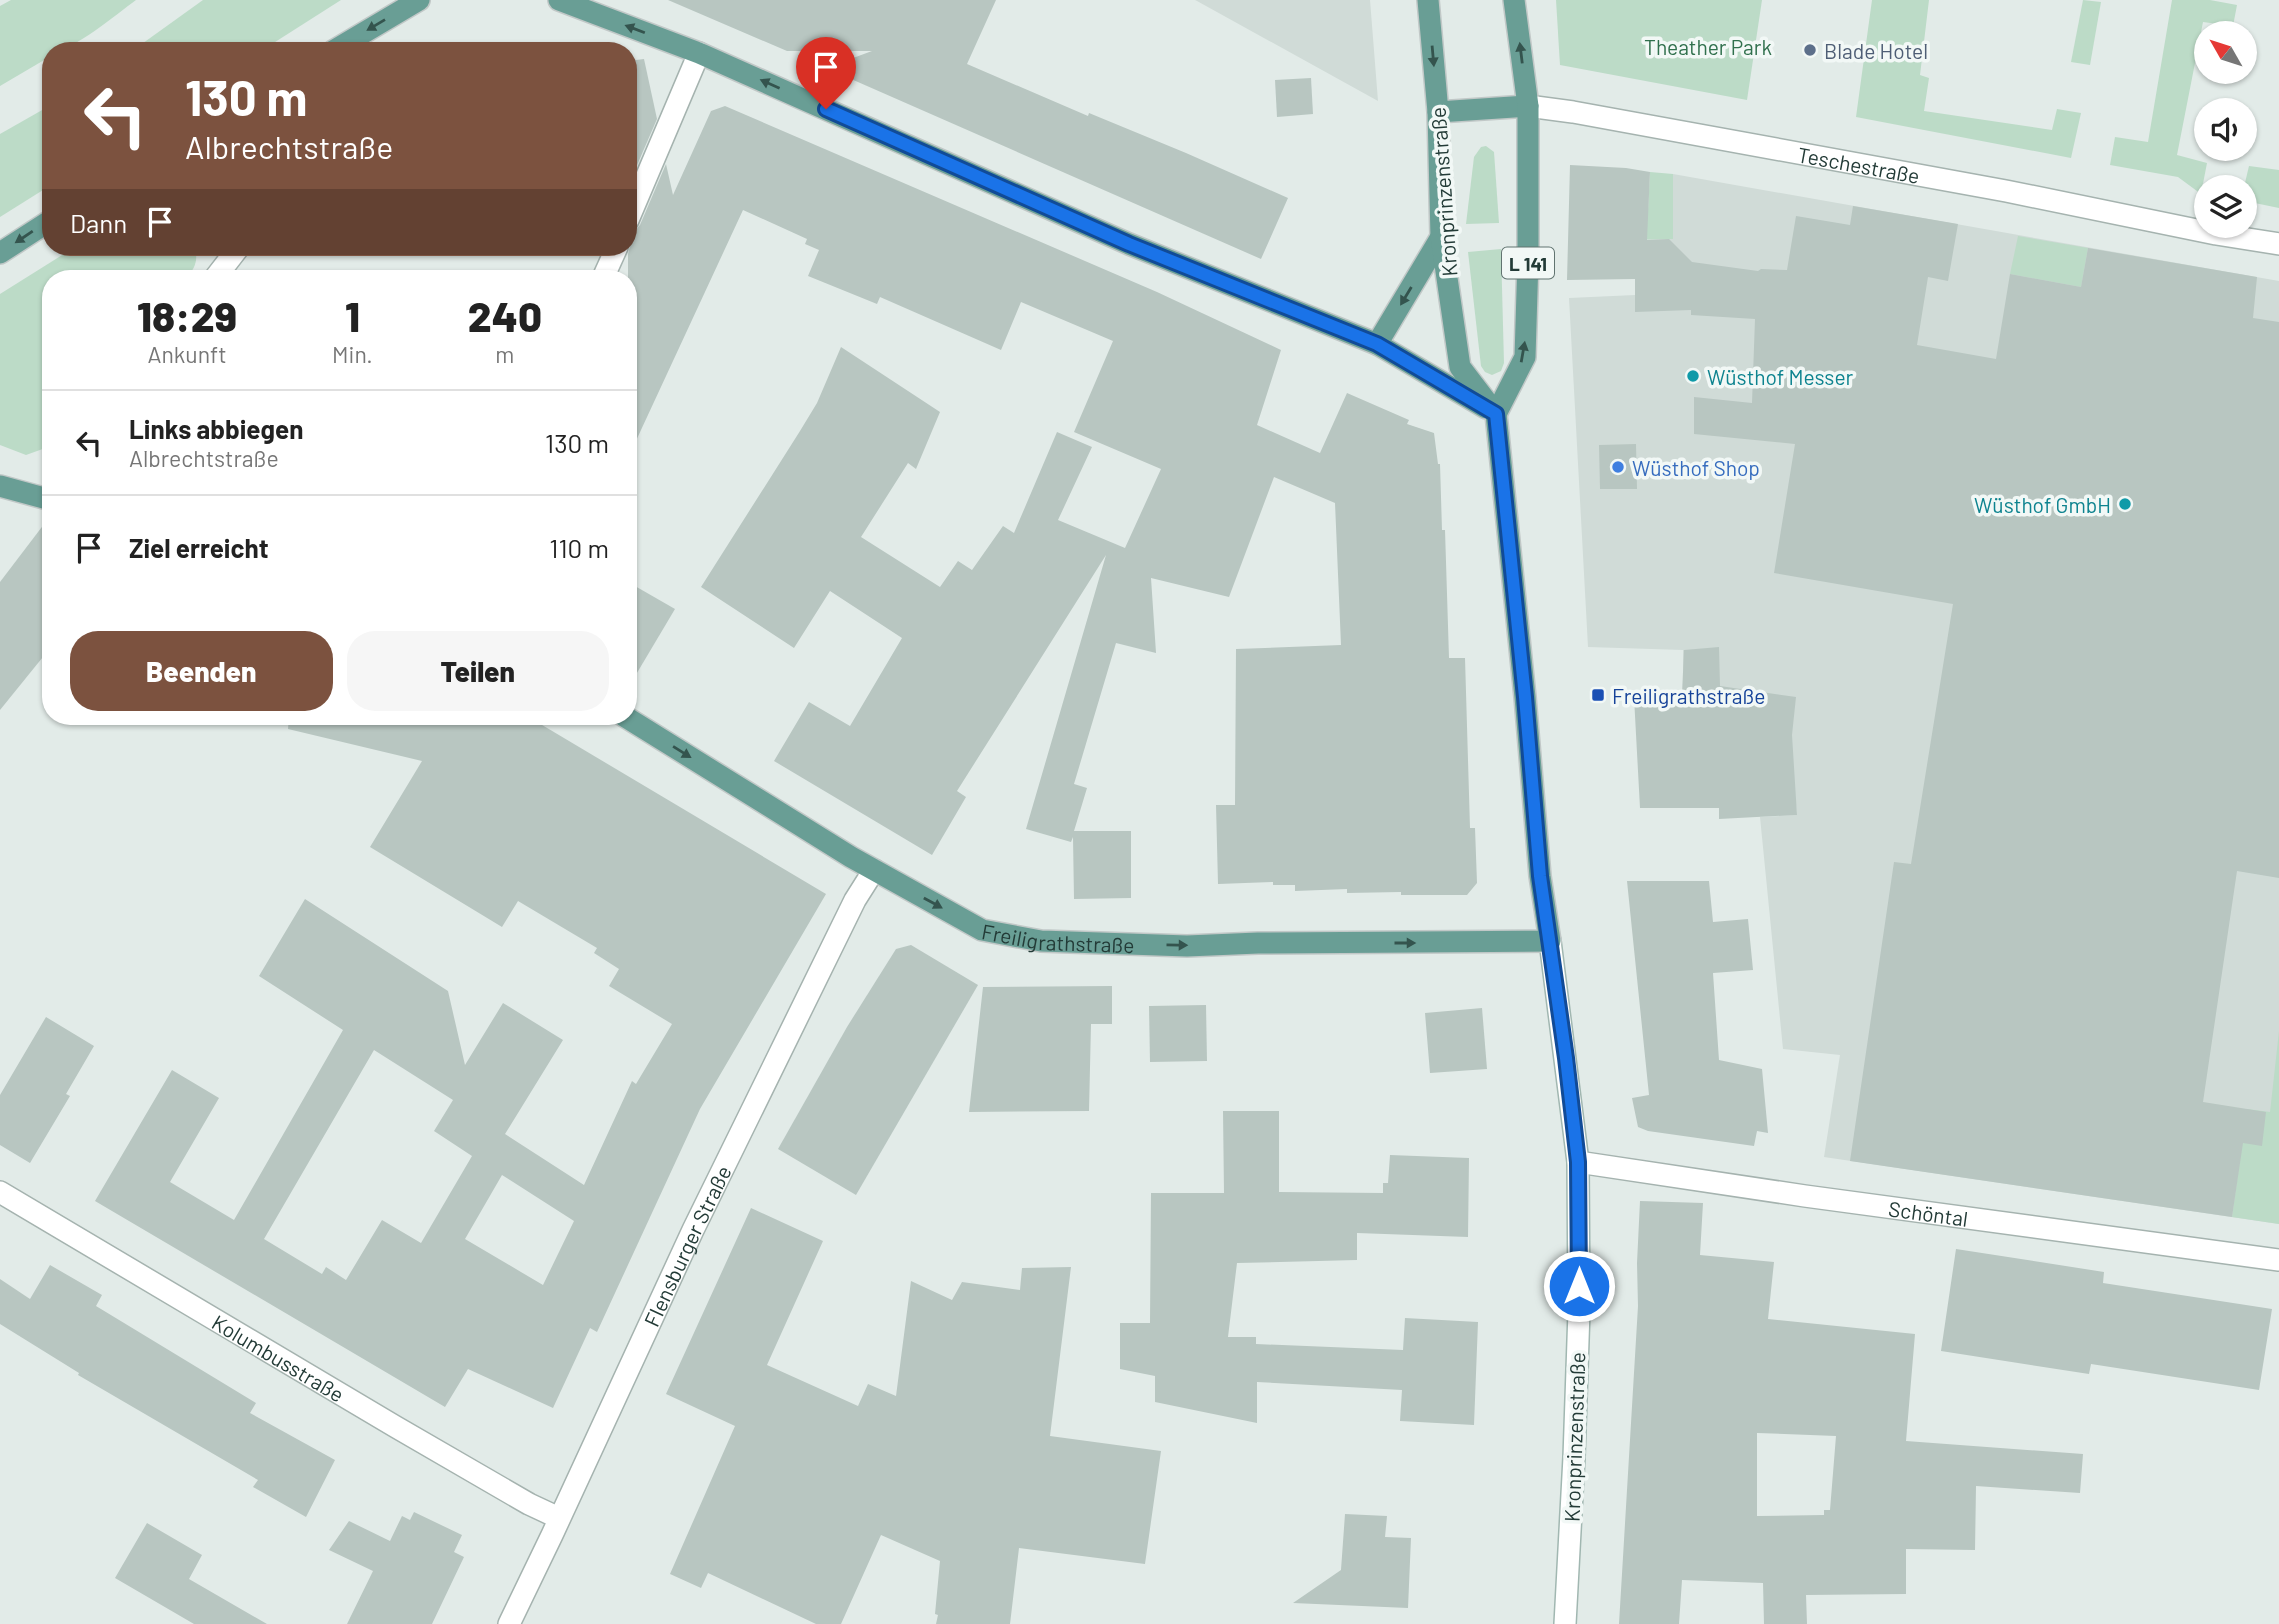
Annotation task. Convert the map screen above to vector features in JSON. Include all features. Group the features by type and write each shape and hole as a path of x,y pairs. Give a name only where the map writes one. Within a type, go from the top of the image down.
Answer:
{"main road":[{"path":"349,42 419,0"},
{"path":"559,0 699,53 1129,244 1377,344 1496,414"},
{"name":"Kronprinzenstraße","path":"1428,0 1438,112 1441,237 1460,368 1496,414 1524,685 1540,876 1550,941"},
{"name":"L 141","path":"1496,414 1525,357 1528,106 1514,0"},
{"name":"Teschestraße","path":"1438,112 1528,106"},
{"path":"0,253 42,226"},
{"path":"1377,344 1441,237"},
{"path":"0,486 42,494"},
{"name":"Freiligrathstraße","path":"637,724 873,870 982,930 1041,942 1187,946 1550,941"}],"street":[{"path":"637,198 699,53"},
{"name":"Teschestraße","path":"1528,106 1573,112 2279,244"},
{"path":"221,270 232,256"},
{"name":"Flensburger Straße","path":"509,1624 699,1219 855,900 873,870"},
{"name":"Kronprinzenstraße","path":"1550,941 1578,1162 1579,1311 1565,1624"},
{"name":"Schöntal","path":"1578,1162 1805,1196 2279,1260"},
{"name":"Kolumbusstraße","path":"0,1192 407,1433 529,1504 559,1518"}],"shaded area":[{"path":"1195,0 1370,0 1378,101 1197,1"},
{"name":"Wüsthof GmbH","path":"1673,174 2279,281 2279,1224 1824,1157 1840,1055 1783,1049 1760,817 1797,815 1793,775 1718,686 1683,670 1683,650 1588,647 1569,298 1635,295 1639,240 1673,239"}],"green space":[{"path":"11,0 136,0 78,42 42,42 42,61 0,86 0,6"},
{"path":"203,0 341,0 275,42 145,42"},
{"name":"Theather Park","path":"1556,0 1762,0 1747,100 1560,65"},
{"path":"1872,0 1929,0 1920,75 1929,78 1924,111 2052,130 2057,109 2081,113 2071,158 1856,117"},
{"path":"2083,0 2101,2 2090,65 2071,62"},
{"path":"2172,0 2210,0 2237,5 2234,21 2194,21 2194,68 2177,155 2207,163 2205,175 2194,175 2194,189 2178,177 2110,165 2115,137 2148,142"},
{"path":"42,110 42,191 0,217 0,134"},
{"path":"1486,146 1494,152 1499,223 1466,224 1474,157 1481,147"},
{"path":"2249,166 2279,170 2279,208 2257,203 2257,175 2247,175"},
{"path":"1650,172 1673,174 1673,239 1626,240 1648,210"},
{"path":"2018,236 2088,248 2081,287 2010,274"},
{"path":"1501,249 1504,363 1501,371 1492,375 1485,372 1481,366 1468,252"},
{"path":"61,256 196,256 192,270 42,270 42,449 26,455 0,445 0,294"},
{"path":"2279,1031 2279,1224 2232,1217 2247,1109 2270,1112"}],"building":[{"path":"668,0 996,0 967,64 1088,116 1089,113 1186,153 1288,198 1261,259 826,68 872,51 787,51"},
{"path":"644,59 657,119 637,165 637,60"},
{"path":"1311,78 1313,114 1277,117 1275,80"},
{"path":"725,106 1157,292 1281,350 1257,425 1320,453 1347,393 1409,420 1407,424 1434,433 1440,464 1442,530 1445,530 1449,658 1465,658 1470,828 1475,828 1477,883 1467,895 1347,893 1347,889 1295,891 1295,885 1273,885 1273,882 1218,884 1216,805 1235,805 1236,649 1341,645 1335,503 1274,477 1229,597 1151,578 1156,653 1116,643 1074,784 1087,788 1074,831 1131,831 1131,898 1074,899 1073,837 1071,842 1026,829 1106,555 957,791 966,797 932,855 774,761 809,702 850,726 902,638 830,591 794,648 701,587 817,403 841,347 940,412 916,469 908,463 861,537 940,587 958,561 972,570 1003,526 1014,533 1057,432 1092,447 1058,520 1125,548 1161,469 1074,432 1113,341 1021,302 1001,350 880,297 877,304 808,276 819,250 805,244 807,239 743,210 637,439 637,270 628,270 628,256 637,256 637,229 666,164 673,195 711,111"},
{"name":"Wüsthof GmbH","path":"1570,165 1650,172 1647,240 1669,239 1692,262 1758,271 1787,270 1796,216 1850,225 1853,206 1958,224 1948,281 1928,277 1917,345 1996,359 2010,274 2081,287 2088,248 2257,277 2253,318 2279,322 2279,878 2237,871 2203,1102 2266,1112 2262,1146 2243,1143 2232,1217 1850,1161 1894,862 1911,864 1953,604 1774,573 1795,444 1694,434 1694,397 1752,403 1755,319 1691,315 1691,310 1635,312 1635,279 1567,280"},
{"name":"Wüsthof Shop","path":"1636,444 1637,489 1600,489 1599,445"},
{"path":"42,527 42,658 0,710 0,582"},
{"path":"637,587 675,609 637,673"},
{"path":"1719,647 1720,686 1796,697 1792,735 1797,815 1719,819 1719,808 1640,808 1634,697 1682,694 1684,650"},
{"path":"288,725 542,725 826,894 700,1109 597,1332 590,1328 553,1408 468,1369 445,1407 95,1201 172,1070 219,1098 170,1182 234,1220 343,1030 259,976 305,899 448,991 465,1065 503,1003 563,1040 505,1134 584,1185 632,1081 636,1084 672,1024 609,986 619,969 594,953 597,948 518,901 502,927 370,847 422,761 288,729","holes":["374,1050 453,1100 434,1131 472,1156 421,1243 382,1220 346,1280 326,1267 322,1274 264,1239","502,1175 574,1221 543,1285 465,1239"]},
{"path":"1627,881 1709,881 1713,922 1748,919 1753,970 1713,973 1719,1060 1762,1069 1768,1133 1757,1131 1754,1146 1648,1131 1638,1127 1632,1098 1649,1095"},
{"path":"911,945 978,985 856,1195 778,1149 847,1027 896,949"},
{"path":"1112,986 1112,1024 1091,1024 1089,1111 969,1112 983,987"},
{"path":"1206,1005 1207,1061 1150,1062 1149,1006"},
{"path":"1482,1008 1487,1069 1430,1073 1425,1013"},
{"path":"46,1017 94,1046 66,1094 70,1096 30,1163 0,1145 0,1095"},
{"path":"1223,1111 1279,1111 1279,1192 1383,1193 1383,1183 1388,1183 1390,1155 1469,1158 1468,1237 1357,1233 1357,1260 1237,1263 1228,1337 1256,1337 1256,1344 1403,1350 1405,1318 1478,1322 1474,1425 1400,1421 1402,1390 1257,1382 1257,1423 1155,1402 1155,1376 1120,1369 1120,1323 1150,1323 1151,1193 1224,1193"},
{"path":"1640,1201 1703,1203 1700,1255 1774,1262 1768,1319 1915,1334 1906,1441 2083,1454 2080,1493 1976,1486 1975,1550 1906,1549 1906,1594 1806,1595 1807,1624 1764,1624 1763,1583 1682,1580 1679,1624 1619,1624 1638,1306","holes":["1757,1433 1836,1436 1830,1510 1824,1510 1824,1515 1757,1516"]},
{"path":"751,1208 823,1241 767,1365 858,1406 868,1384 896,1396 911,1281 952,1300 962,1282 1020,1290 1022,1268 1071,1267 1050,1436 1161,1451 1145,1564 1019,1548 1010,1624 936,1624 940,1561 881,1535 841,1624 816,1624 708,1573 701,1588 670,1574 735,1426 666,1394"},
{"path":"1956,1249 2104,1272 2103,1283 2272,1309 2259,1390 2091,1364 2089,1374 1941,1351"},
{"path":"50,1265 102,1295 96,1306 256,1403 250,1413 335,1460 306,1517 253,1487 258,1480 78,1375 79,1373 0,1324 0,1279 30,1299"},
{"path":"414,1512 462,1535 454,1552 464,1557 432,1624 347,1624 373,1571 329,1550 349,1521 390,1541 402,1516 410,1520"},
{"path":"1345,1514 1387,1516 1385,1537 1411,1538 1408,1608 1293,1603 1341,1570"},
{"path":"147,1523 202,1555 189,1579 267,1624 194,1624 115,1578"}],"place":[{"name":"Blade Hotel","path":"1810,50"},
{"name":"Wüsthof Messer","path":"1693,376"},
{"name":"Wüsthof Shop","path":"1618,467"},
{"name":"Wüsthof GmbH","path":"2125,504"},
{"name":"Freiligrathstraße","path":"1598,695"}],"route":[{"path":"826,109 1129,244 1377,344 1496,414 1540,876 1578,1162 1579,1286"}]}
